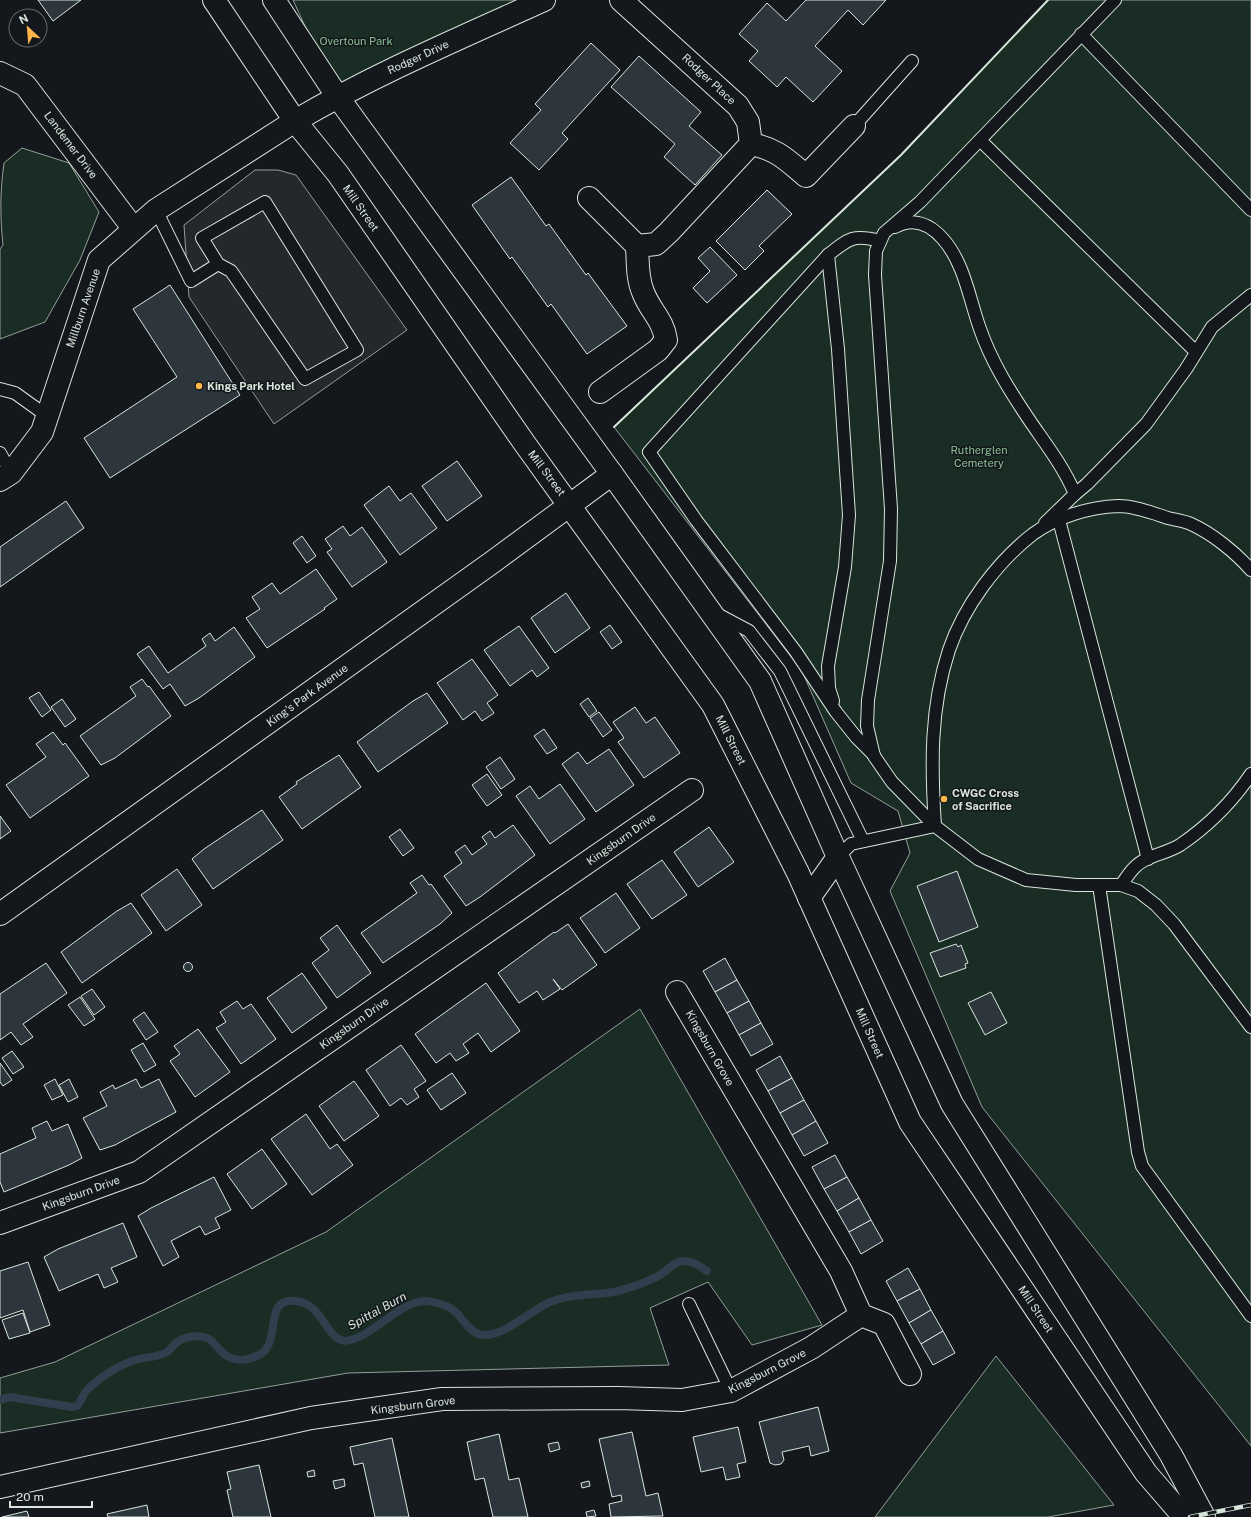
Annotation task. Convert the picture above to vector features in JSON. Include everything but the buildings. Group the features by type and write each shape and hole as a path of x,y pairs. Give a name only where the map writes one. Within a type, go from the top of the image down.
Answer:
{"main road":[{"name":"Mill Street","path":"214,0 295,120 338,174 525,444 570,504 713,705 809,898 910,1122 1146,1473 1184,1517"},
{"path":"274,0 337,96 612,474 760,681 838,857 952,1104 1171,1455 1204,1517"},
{"name":"Rodger Drive","path":"295,120 337,96 544,0"},
{"name":"Rodger Place","path":"621,0 738,106 748,122 751,144"},
{"name":"Landemer Drive","path":"0,73 25,84 134,228"},
{"name":"Millburn Avenue","path":"5,476 42,432 99,260 156,210 295,120"},
{"path":"637,246 656,244 670,232 751,144 768,148 784,157 806,176 854,126"},
{"path":"589,198 637,246 639,279 643,293 664,327 666,340 658,350 600,392"},
{"name":"King's Park Avenue","path":"0,914 494,561 612,474"},
{"name":"Kingsburn Drive","path":"0,1223 139,1172 692,790"},
{"path":"809,898 838,857"},
{"name":"Kingsburn Grove","path":"0,1487 311,1418 442,1399 618,1398 682,1400 731,1391 810,1348 861,1314 841,1271 677,992"},
{"path":"861,1314 884,1324 910,1374"}],"lane":[{"path":"874,756 867,726 868,700 890,561 891,509 875,275 876,251 882,237 920,202 1115,0"},
{"path":"1081,34 1251,210"},
{"path":"854,126 912,61"},
{"path":"980,140 1196,352"},
{"path":"265,202 357,350 304,378 231,272 218,264 202,238 265,202"},
{"path":"156,210 191,281 218,264"},
{"path":"1075,494 1066,473 1018,403 991,357 979,326 962,272 955,256 943,239 928,225 912,222 899,225 882,237 862,236 844,242 828,255 649,452 696,520 796,652 842,720 874,756 892,782 935,826 978,859 1026,880 1121,885 1138,890 1156,905 1174,924 1251,1026"},
{"path":"828,255 838,349 849,515 845,567 828,666 829,688 842,720"},
{"path":"935,826 932,756 936,705 950,649 961,622 993,575 1087,484 1146,424 1186,369 1212,327 1251,295"},
{"path":"0,389 15,393 47,416"},
{"path":"0,453 5,476"},
{"path":"1034,534 1059,520 1091,509 1120,506 1146,511 1191,524 1232,551 1251,570"},
{"path":"1059,520 1148,859"},
{"path":"709,610 749,631 780,671 863,841"},
{"path":"1121,885 1134,867 1178,846 1195,834 1226,806 1251,774"},
{"path":"838,857 851,844 935,826"},
{"path":"1099,885 1137,1144 1142,1166 1251,1316"},
{"path":"689,1304 731,1391"}],"green space":[{"name":"Overtoun Park","path":"293,0 544,0 337,96"},
{"name":"Rutherglen Cemetery","path":"1048,0 1251,0 1251,1446 982,1107 890,891 910,853 898,811 851,783 802,671 614,427 901,155"},
{"path":"22,148 69,163 99,212 80,260 45,322 0,339 0,249 3,245 1,204 4,163"},
{"path":"640,1009 822,1325 752,1345 708,1282 650,1308 669,1365 348,1373 0,1433 0,1378 55,1362 326,1232"},
{"path":"996,1356 1114,1505 1048,1517 875,1517"}],"shaded area":[{"path":"255,170 278,170 296,175 407,330 274,424 189,297 184,225"}],"waterway":[{"name":"Spittal Burn","path":"0,1400 10,1397 72,1407 77,1406 87,1390 102,1377 126,1363 165,1353 179,1341 192,1336 205,1337 209,1339 224,1354 233,1359 242,1360 252,1358 265,1350 270,1342 275,1314 279,1307 285,1302 295,1301 305,1304 313,1309 320,1316 330,1331 342,1340 350,1340 359,1337 405,1307 424,1301 447,1306 457,1313 471,1329 479,1334 485,1335 493,1334 510,1327 550,1302 573,1296 614,1292 625,1289 656,1277 680,1261 693,1263 707,1271"}],"railway":[{"path":"1190,1517 1251,1505"}],"wall":[{"path":"614,427 901,155 1048,0"}],"place":[{"name":"Kings Park Hotel","path":"199,386"},
{"name":"CWGC Cross of Sacrifice","path":"944,799"}]}
